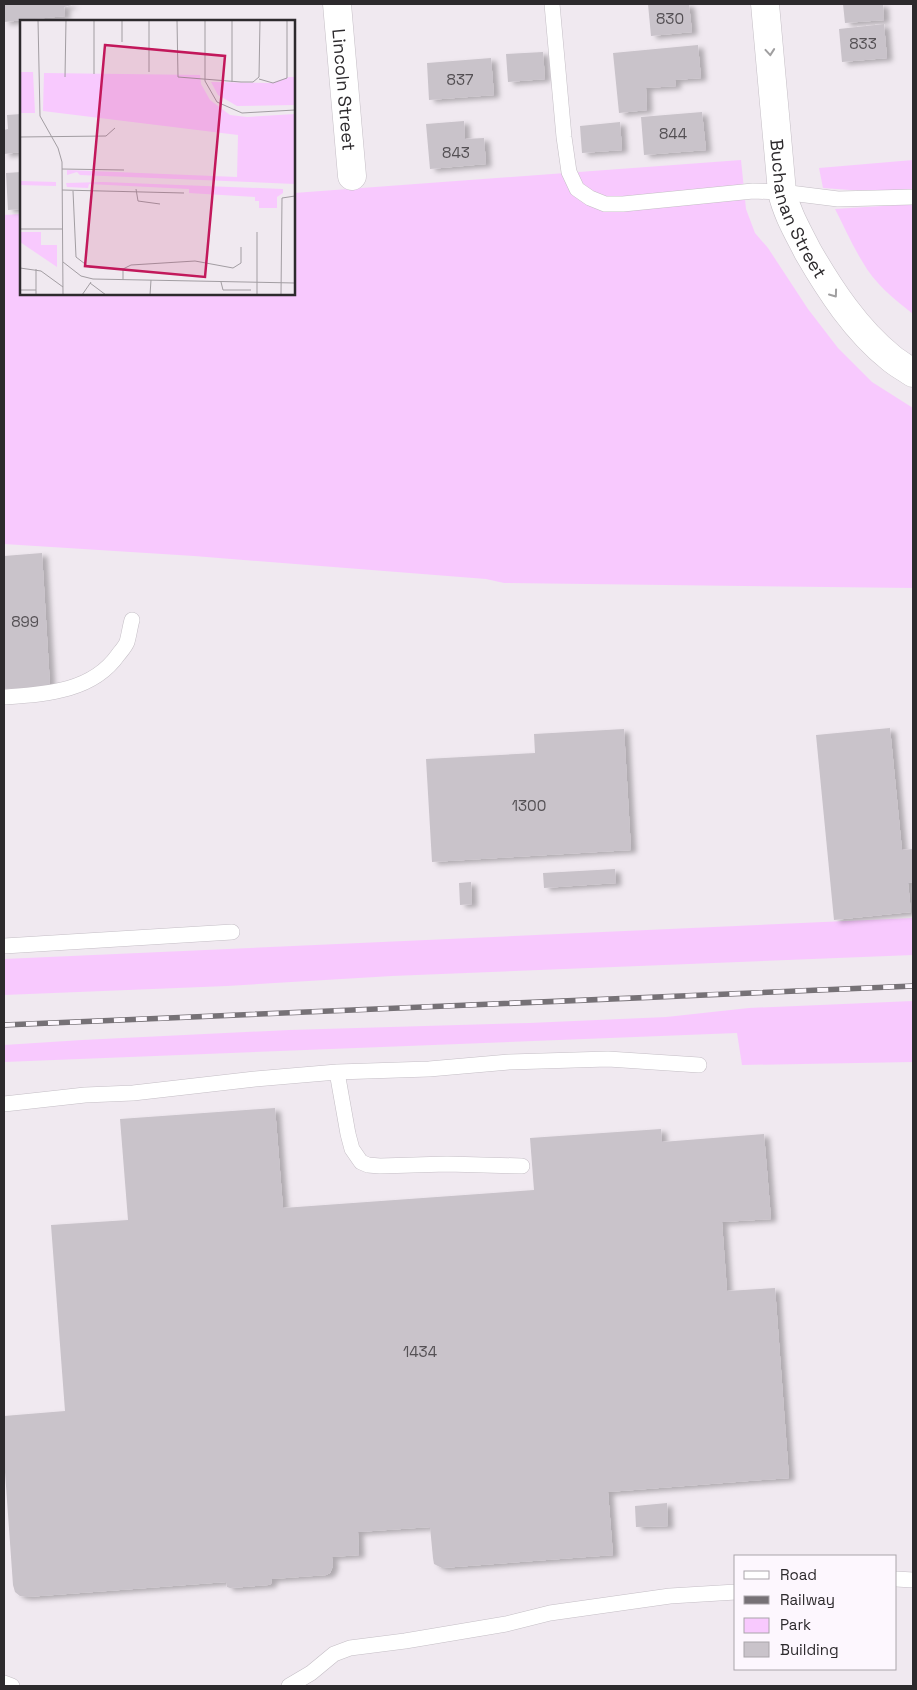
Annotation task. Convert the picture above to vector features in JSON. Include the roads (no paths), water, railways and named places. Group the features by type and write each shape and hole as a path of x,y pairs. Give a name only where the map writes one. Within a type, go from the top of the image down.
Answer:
{"street":[{"name":"Lincoln Street","path":"337,4 352,176"},
{"name":"Buchanan Street","path":"766,4 782,192 786,208 825,281 846,310 870,339 891,358 913,373"}],"lane":[{"path":"552,4 569,172 578,189 590,198 605,204 623,204 753,191 782,192 838,199 913,197"},
{"path":"4,697 73,688 91,679 112,664 126,644 132,620"},
{"path":"4,946 232,932"},
{"path":"4,1104 337,1072 429,1069 509,1062 608,1059 699,1066"},
{"path":"337,1072 348,1134 352,1149 361,1162 374,1166 447,1164 522,1166"},
{"path":"897,1579 913,1580"},
{"path":"289,1686 311,1673 334,1654 350,1648 506,1624 550,1613 670,1596 734,1592"},
{"path":"4,1684 12,1686"}],"railway":[{"path":"4,1025 913,986"}]}
